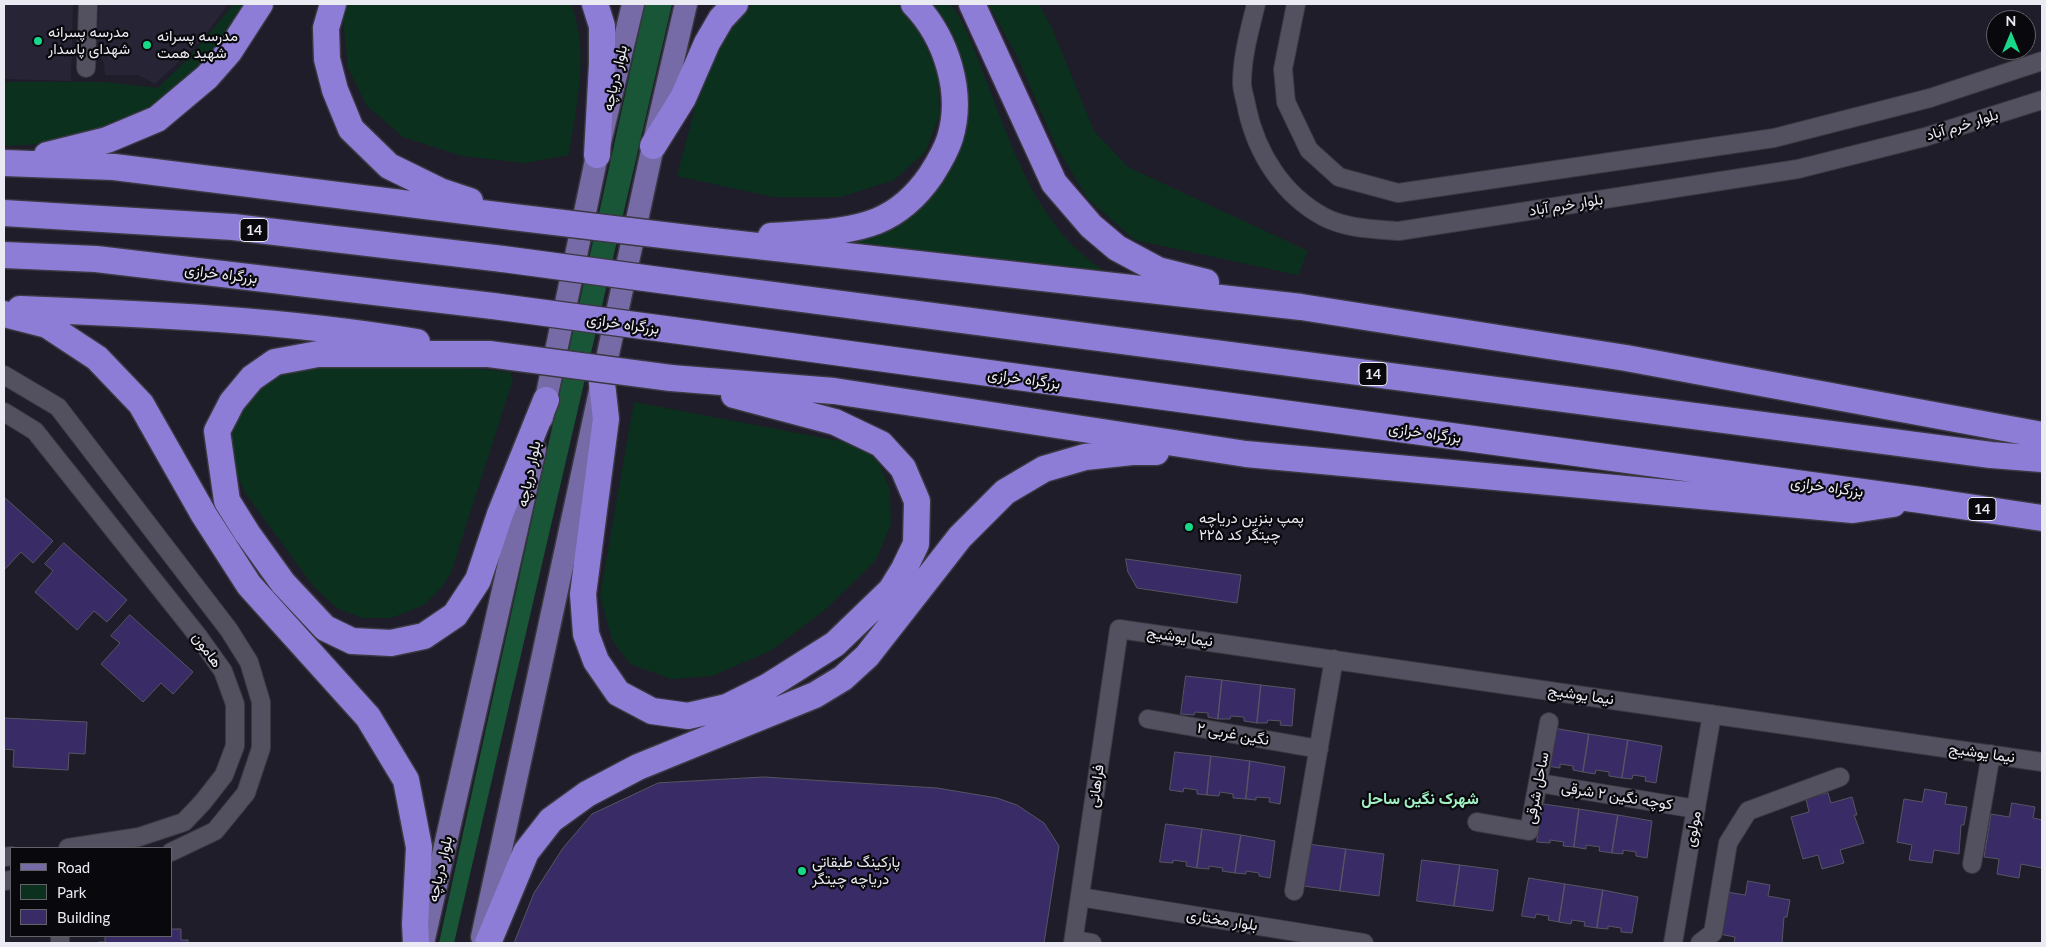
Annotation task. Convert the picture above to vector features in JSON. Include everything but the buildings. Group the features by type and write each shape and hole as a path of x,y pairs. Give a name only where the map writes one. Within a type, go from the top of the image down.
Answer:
{"highway":[{"path":"4,158 37,157 64,152 107,140 157,119 207,77 229,52 260,4"},
{"path":"333,4 326,28 327,60 335,90 350,129 389,166 440,191 513,217"},
{"path":"595,4 602,26 597,155"},
{"path":"653,146 683,98 707,43 721,19 734,4"},
{"path":"713,241 847,230 877,221 905,204 924,186 938,164 950,138 955,106 952,76 943,49 926,16 914,4"},
{"path":"972,4 1054,183 1091,226 1117,248 1158,270 1302,307"},
{"path":"4,162 114,167 713,241 1302,307 1626,358 2042,435"},
{"name":"14","path":"4,213 233,227 503,259 1971,452 2042,459"},
{"name":"بزرگراه خرازی","path":"4,255 96,259 493,306 2042,518"},
{"path":"4,308 189,316 365,333 489,354 671,378 834,391 1246,454 1853,510 1921,500"},
{"path":"4,314 46,325 97,358 141,404 204,515 248,585 368,717 406,780 419,847 415,924 416,943"},
{"path":"489,354 318,354 275,362 252,378 232,402 217,431 227,501 247,533 283,583 325,628 352,641 391,643 424,636 455,615 478,580 500,514 546,400"},
{"path":"602,383 606,419 583,594 586,634 596,661 618,693 652,711 688,716 727,707 767,688 835,644 891,590 904,569 916,544 917,501 903,468 881,444 835,422 671,378"},
{"path":"488,943 526,852 551,820 587,794 638,767 815,695 843,678 867,656 960,536 1005,492 1044,469 1085,457 1132,452 1246,454"}],"main road":[{"name":"بلوار دریاچه","path":"423,943 546,400 597,155 633,4"},
{"path":"481,943 653,146 686,4"}],"street":[{"path":"86,68 88,4"},
{"name":"بلوار خرم آباد","path":"1256,4 1247,46 1242,84 1250,121 1259,148 1277,176 1299,200 1325,218 1355,226 1399,231 1798,169 1925,137 2042,100"},
{"path":"1296,4 1283,69 1284,86 1286,102 1309,150 1339,177 1398,193 1774,138 1930,98 2042,61"},
{"name":"هامون","path":"4,375 58,407 229,630 249,662 261,702 261,748 246,793 215,831 172,852"},
{"name":"هامون","path":"4,412 35,431 179,612 223,671 235,704 234,746 224,775 203,802 184,822 139,837 74,847"},
{"name":"نیما یوشیج","path":"1119,629 2042,762"},
{"name":"فراهانی","path":"1074,942 1119,629"},
{"path":"1294,891 1334,660"},
{"name":"مولوی","path":"1674,943 1712,714"},
{"name":"نگین غربی ۲","path":"1148,719 1319,748"},
{"name":"ساحل شرقی","path":"1477,822 1529,831 1549,722"},
{"path":"1972,864 1991,754"},
{"path":"1700,943 1713,933 1728,843 1748,811 1840,777"},
{"name":"کوچه نگین ۲ شرقی","path":"1538,783 1696,809"},
{"name":"بلوار مختاری","path":"1080,897 1364,943"},
{"path":"1074,942 1092,943"}],"shaded area":[{"name":"مدرسه پسرانه شهدای پاسدار","path":"4,4 73,4 71,81 4,79"},
{"name":"مدرسه پسرانه شهید همت","path":"99,4 228,4 201,41 155,84 138,75 105,75 104,63 97,50"}],"green space":[{"path":"234,4 245,4 217,45 184,84 141,116 60,143 4,146 4,82 105,82 158,88 186,61"},
{"path":"347,4 571,4 577,22 581,60 578,98 569,155 525,163 462,156 403,137 366,105 348,68 343,18"},
{"path":"645,4 672,4 454,943 439,943"},
{"path":"753,4 894,4 898,6 921,35 938,75 939,115 926,151 894,180 841,197 773,197 677,176 702,81 721,37"},
{"path":"931,4 950,4 961,20 1015,153 1026,177 1053,222 1089,260 1128,285 792,242 890,224 966,96 965,68 947,23"},
{"path":"988,4 1039,4 1052,28 1094,131 1128,167 1308,251 1298,275 1135,240 1088,199 1056,146 1016,54"},
{"path":"302,365 431,365 510,372 513,379 451,573 442,587 424,605 391,618 363,618 338,609 314,587 246,494 238,477 228,445 235,416 276,371"},
{"path":"634,402 861,445 879,463 890,490 891,524 876,560 826,609 772,650 712,676 671,679 630,664 612,640 600,596"}],"place":[{"name":"مدرسه پسرانه شهدای پاسدار","path":"38,41"},
{"name":"مدرسه پسرانه شهید همت","path":"147,45"},
{"name":"پمپ بنزین دریاچه چیتگر کد ۲۲۵","path":"1189,527"},
{"name":"پارکینگ طبقاتی دریاچه چیتگر","path":"802,871"}],"district":[{"name":"شهرک نگین ساحل","path":"1420,799"}]}
